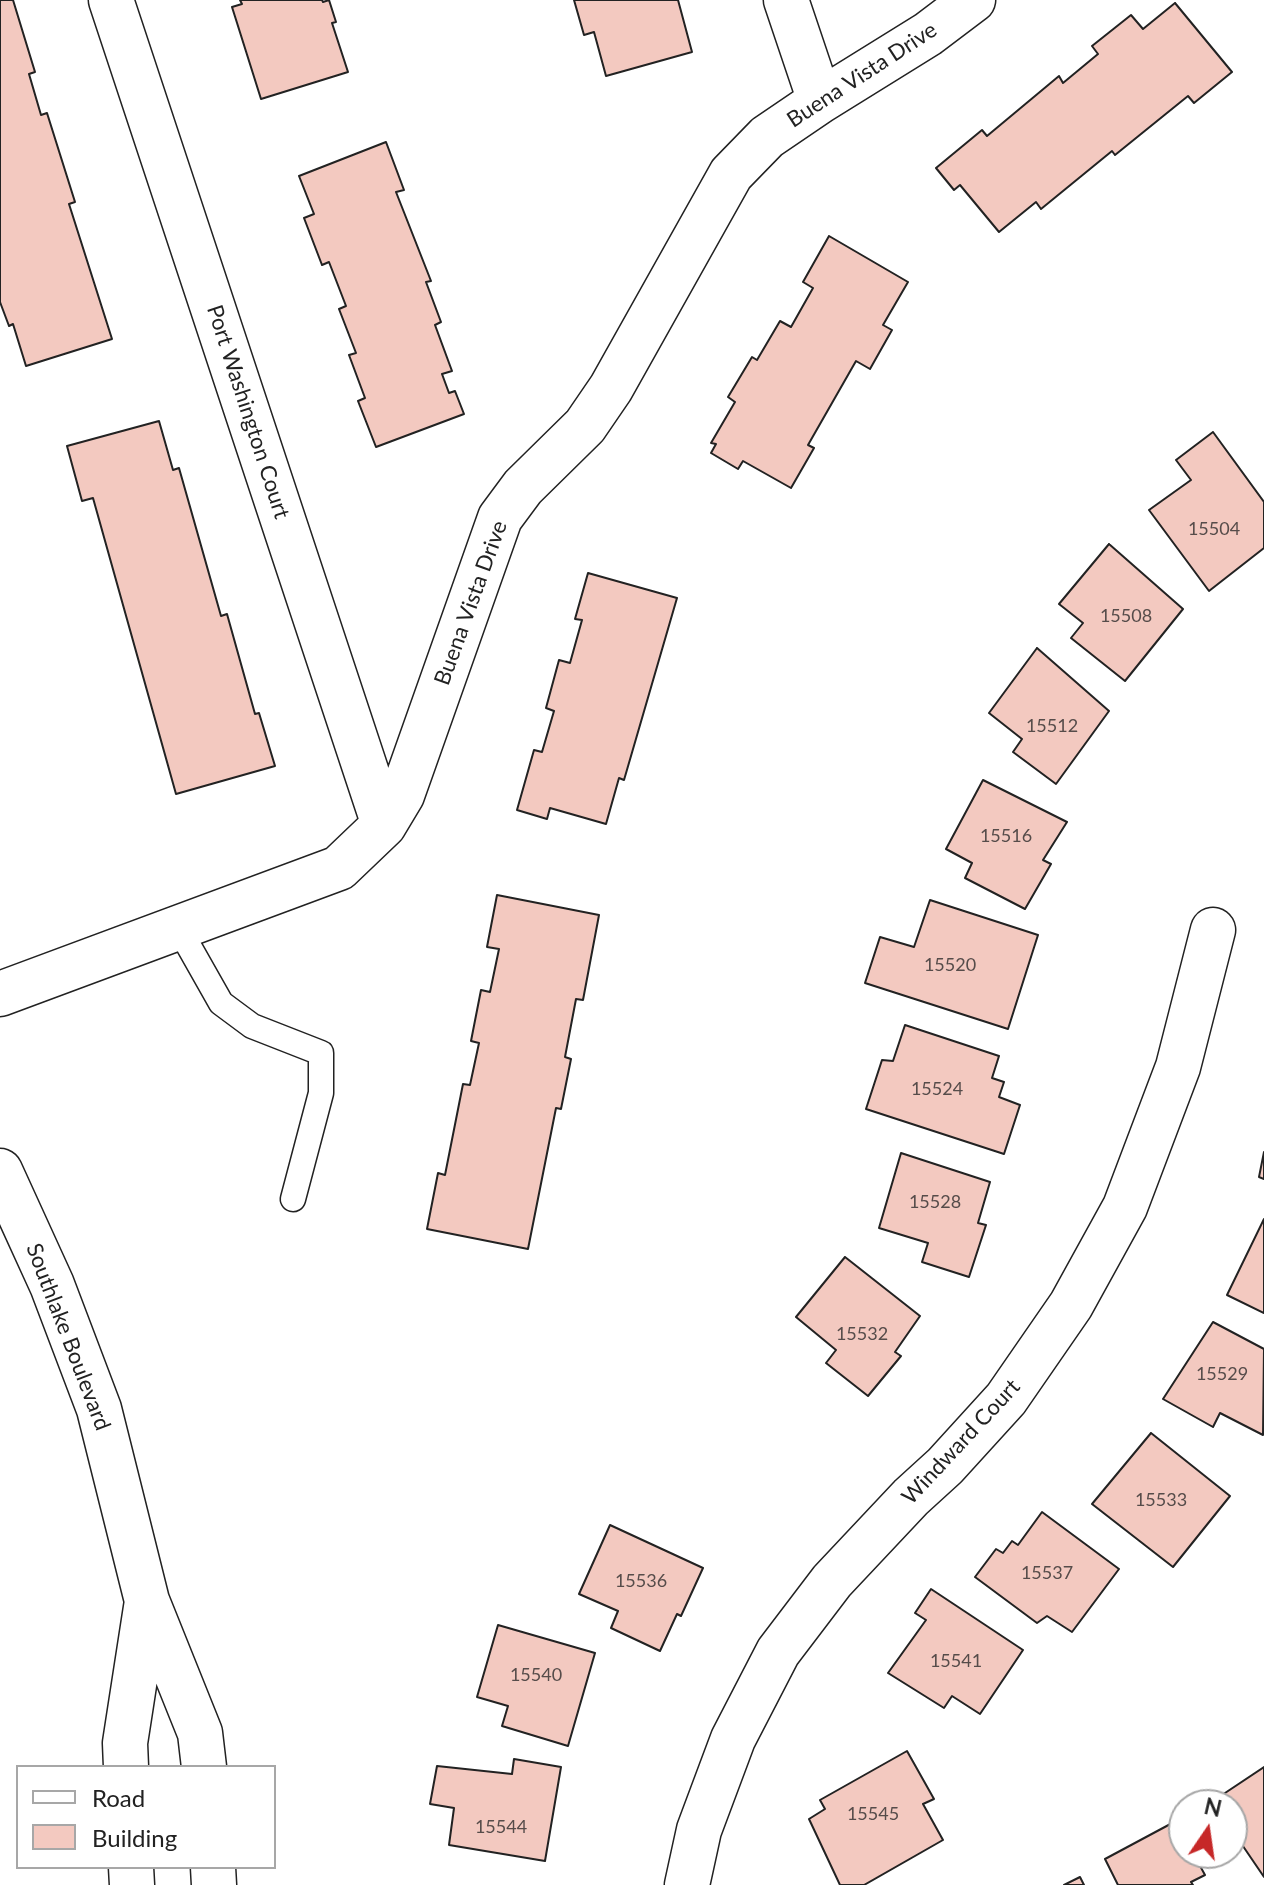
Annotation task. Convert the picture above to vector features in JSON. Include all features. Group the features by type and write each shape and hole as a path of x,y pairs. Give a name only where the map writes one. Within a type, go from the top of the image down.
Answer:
{"street":[{"name":"Port Washington Court","path":"111,0 384,825"},
{"path":"786,0 820,101"},
{"name":"Buena Vista Drive","path":"0,994 339,868 384,825 402,795 500,518 523,487 585,426 611,388 731,174 767,137 928,34 973,0"},
{"name":"Windward Court","path":"687,1885 699,1830 733,1739 778,1652 832,1581 1006,1399 1071,1305 1119,1219 1178,1067 1213,930"},
{"name":"Southlake Boulevard","path":"0,1171 52,1285 99,1409 147,1601 200,1733 204,1765"},
{"path":"126,1765 125,1743 147,1601"}],"lane":[{"path":"178,927 221,1003 252,1026 321,1053 321,1093 293,1199"}],"building":[{"path":"0,0 13,0 35,72 29,74 41,115 47,113 75,202 69,204 112,339 26,366 13,324 9,326 0,302"},
{"path":"240,0 329,0 336,22 332,23 348,72 261,99 232,7 242,4"},
{"path":"574,0 678,0 692,52 606,76 594,32 584,35"},
{"path":"1175,3 1232,72 1194,103 1188,96 1115,155 1112,151 1041,209 1036,202 999,232 960,185 954,190 936,168 982,130 987,136 1059,76 1063,83 1098,54 1092,46 1131,15 1143,29"},
{"path":"386,142 404,190 396,192 431,281 426,282 441,322 435,325 452,371 442,374 449,393 455,391 464,414 376,447 358,401 365,398 349,355 356,353 339,309 346,306 329,262 322,265 304,218 314,214 299,176"},
{"path":"829,236 908,282 883,325 892,330 870,369 856,361 808,445 814,448 791,488 743,461 738,469 711,453 716,444 711,443 735,402 728,397 752,357 757,360 780,321 791,327 813,288 803,282"},
{"path":"159,421 173,470 179,468 221,616 227,614 255,714 259,713 275,766 176,794 93,498 82,501 67,446"},
{"path":"1213,432 1264,502 1264,548 1209,591 1149,510 1191,480 1176,460"},
{"path":"1109,544 1183,609 1125,681 1071,638 1083,623 1059,604"},
{"path":"588,573 677,598 624,780 619,778 606,824 550,808 547,819 517,810 534,750 542,752 554,711 546,708 559,660 570,663 582,620 575,619"},
{"path":"1037,648 1109,711 1056,784 1013,752 1022,739 989,713"},
{"path":"983,780 1067,822 1043,860 1051,864 1025,909 965,878 972,863 946,849"},
{"path":"497,895 599,915 583,1000 576,999 565,1057 571,1059 561,1109 556,1108 528,1249 427,1229 438,1173 445,1175 463,1084 470,1085 479,1043 471,1041 481,990 490,992 499,949 487,947"},
{"path":"930,900 1038,935 1008,1029 865,983 880,937 914,947"},
{"path":"905,1025 999,1056 992,1078 1004,1082 999,1097 1020,1105 1004,1154 866,1109 882,1060 893,1061"},
{"path":"1264,1152 1264,1179 1259,1177"},
{"path":"901,1153 990,1182 978,1223 986,1225 969,1277 922,1262 928,1243 879,1228"},
{"path":"1264,1219 1264,1313 1227,1295"},
{"path":"845,1257 920,1316 895,1352 901,1356 868,1396 826,1363 836,1350 796,1317"},
{"path":"1213,1322 1264,1349 1263,1435 1220,1413 1213,1427 1163,1399"},
{"path":"1151,1433 1230,1496 1173,1567 1092,1504"},
{"path":"1042,1512 1119,1569 1072,1632 1047,1616 1037,1623 975,1577 996,1549 1003,1553 1012,1541 1018,1545"},
{"path":"610,1525 703,1568 681,1616 677,1614 660,1651 611,1628 618,1611 579,1594"},
{"path":"931,1589 1023,1650 980,1714 952,1696 944,1708 888,1673 926,1620 915,1613"},
{"path":"498,1625 595,1653 568,1746 502,1726 508,1706 477,1697"},
{"path":"907,1751 934,1799 923,1804 943,1840 864,1885 840,1885 809,1819 825,1809 820,1800"},
{"path":"514,1759 561,1767 545,1861 449,1845 454,1808 430,1804 437,1766 512,1774"},
{"path":"1264,1767 1264,1877 1248,1854 1248,1789 1231,1789"},
{"path":"1168,1825 1168,1869 1202,1869 1205,1875 1191,1882 1193,1885 1118,1885 1105,1859"},
{"path":"1080,1877 1084,1885 1064,1885"}]}
